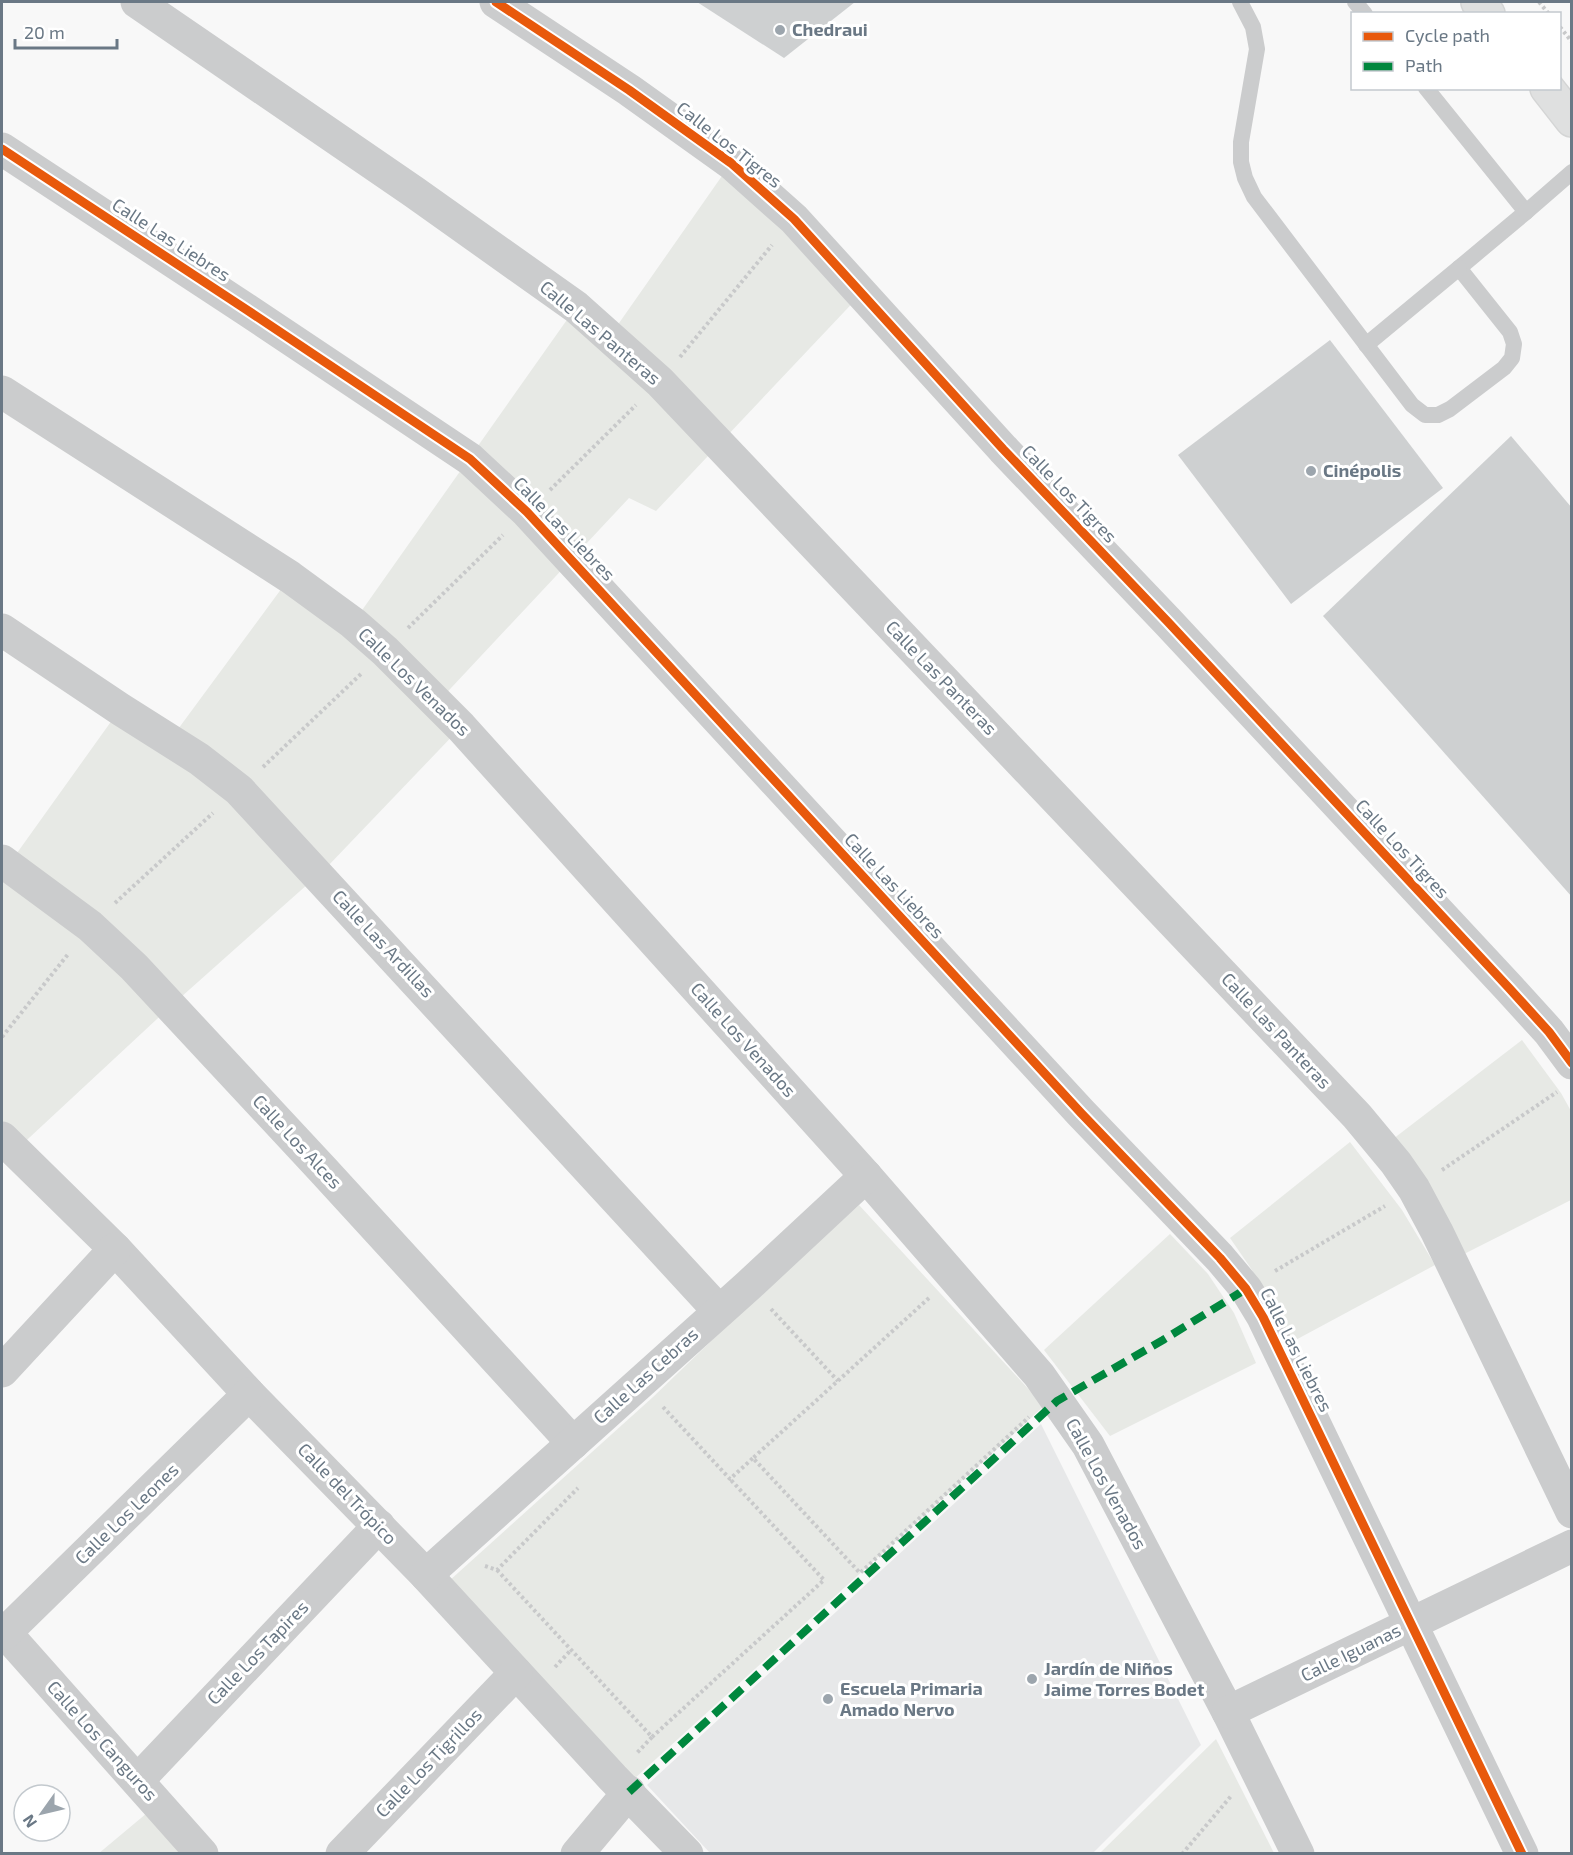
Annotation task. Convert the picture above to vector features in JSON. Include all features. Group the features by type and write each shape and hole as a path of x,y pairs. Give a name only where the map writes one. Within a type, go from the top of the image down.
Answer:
{"main road":[{"path":"1549,90 1572,120"}],"street":[{"name":"Calle Las Panteras","path":"137,2 404,185 576,308 660,381 1374,1136 1414,1189 1437,1232 1572,1512"},
{"name":"Calle Los Tigres","path":"496,2 629,90 731,163 794,219 995,441 1168,622 1549,1032 1572,1063"},
{"name":"Calle Las Liebres","path":"2,149 470,459 526,512 1073,1105 1220,1258 1246,1289 1263,1317 1522,1854"},
{"name":"Calle Los Venados","path":"2,392 290,577 353,623 385,651 461,727 866,1176 1039,1375 1088,1445 1228,1712 1298,1854"},
{"name":"Calle Las Ardillas","path":"2,630 199,759 239,790 719,1311"},
{"name":"Calle Los Alces","path":"2,861 90,926 134,967 573,1443"},
{"name":"Calle del Trópico","path":"2,1138 115,1249 249,1394 426,1575 687,1854"},
{"name":"Calle Las Cebras","path":"426,1575 749,1285 866,1176"},
{"path":"2,1371 115,1249"},
{"name":"Calle Los Leones","path":"3,1631 249,1394"},
{"name":"Calle Los Tapires","path":"138,1780 379,1527"},
{"name":"Calle Iguanas","path":"1228,1712 1572,1546"},
{"name":"Calle Los Canguros","path":"3,1631 202,1854"},
{"name":"Calle Los Tigrillos","path":"342,1854 516,1672"},
{"path":"577,1854 621,1785"}],"lane":[{"path":"1240,2 1253,27 1257,49 1242,142 1241,162 1245,178 1254,197 1366,345 1412,405 1425,415 1438,414 1450,409 1504,368 1512,358 1514,344 1510,332 1459,267"},
{"path":"1428,90 1526,212"},
{"path":"1366,345 1572,172"}],"path":[{"path":"1561,28 1572,42"},
{"path":"730,1479 953,1275"},
{"path":"749,1285 838,1381"},
{"path":"621,1785 652,1737 824,1580 639,1382"},
{"path":"753,1458 860,1573 1030,1416"},
{"path":"497,1570 652,1737"},
{"path":"1182,1854 1256,1768"}],"shaded area":[{"path":"731,163 862,293 656,511 629,498 437,703 461,727 327,867 171,1006 15,1151 2,1138 2,874 120,709 170,740 290,577 353,623 576,307 610,336"},
{"path":"1522,1040 1561,1093 1571,1111 1571,1200 1462,1255 1393,1139"},
{"path":"1350,1142 1402,1210 1435,1265 1290,1343 1252,1270 1230,1238"},
{"path":"859,1205 1044,1406 634,1779 449,1581 653,1397 759,1295"},
{"path":"1170,1234 1208,1274 1234,1313 1256,1363 1110,1436 1044,1350"},
{"path":"1041,1424 1201,1745 1093,1853 710,1853 647,1785"},
{"path":"1216,1739 1274,1853 1100,1853"},
{"path":"159,1803 204,1854 98,1854"}],"building":[{"name":"Chedraui","path":"697,2 855,2 784,58"},
{"name":"Cinépolis","path":"1330,340 1443,488 1291,604 1178,455"},
{"path":"1511,436 1572,508 1572,897 1323,616"}],"marked path":[{"path":"629,1792 1057,1401 1246,1289"}],"cycle path":[{"path":"496,2 629,90 731,163 794,219 1003,449 1168,622 1509,988 1549,1032 1572,1063"},
{"path":"2,149 470,459 527,512 1081,1113 1220,1258 1246,1289 1263,1317 1522,1854"}],"place":[{"name":"Chedraui","path":"780,30"},
{"name":"Cinépolis","path":"1311,471"},
{"name":"Jardín de Niños Jaime Torres Bodet","path":"1032,1679"},
{"name":"Escuela Primaria Amado Nervo","path":"828,1699"}]}
